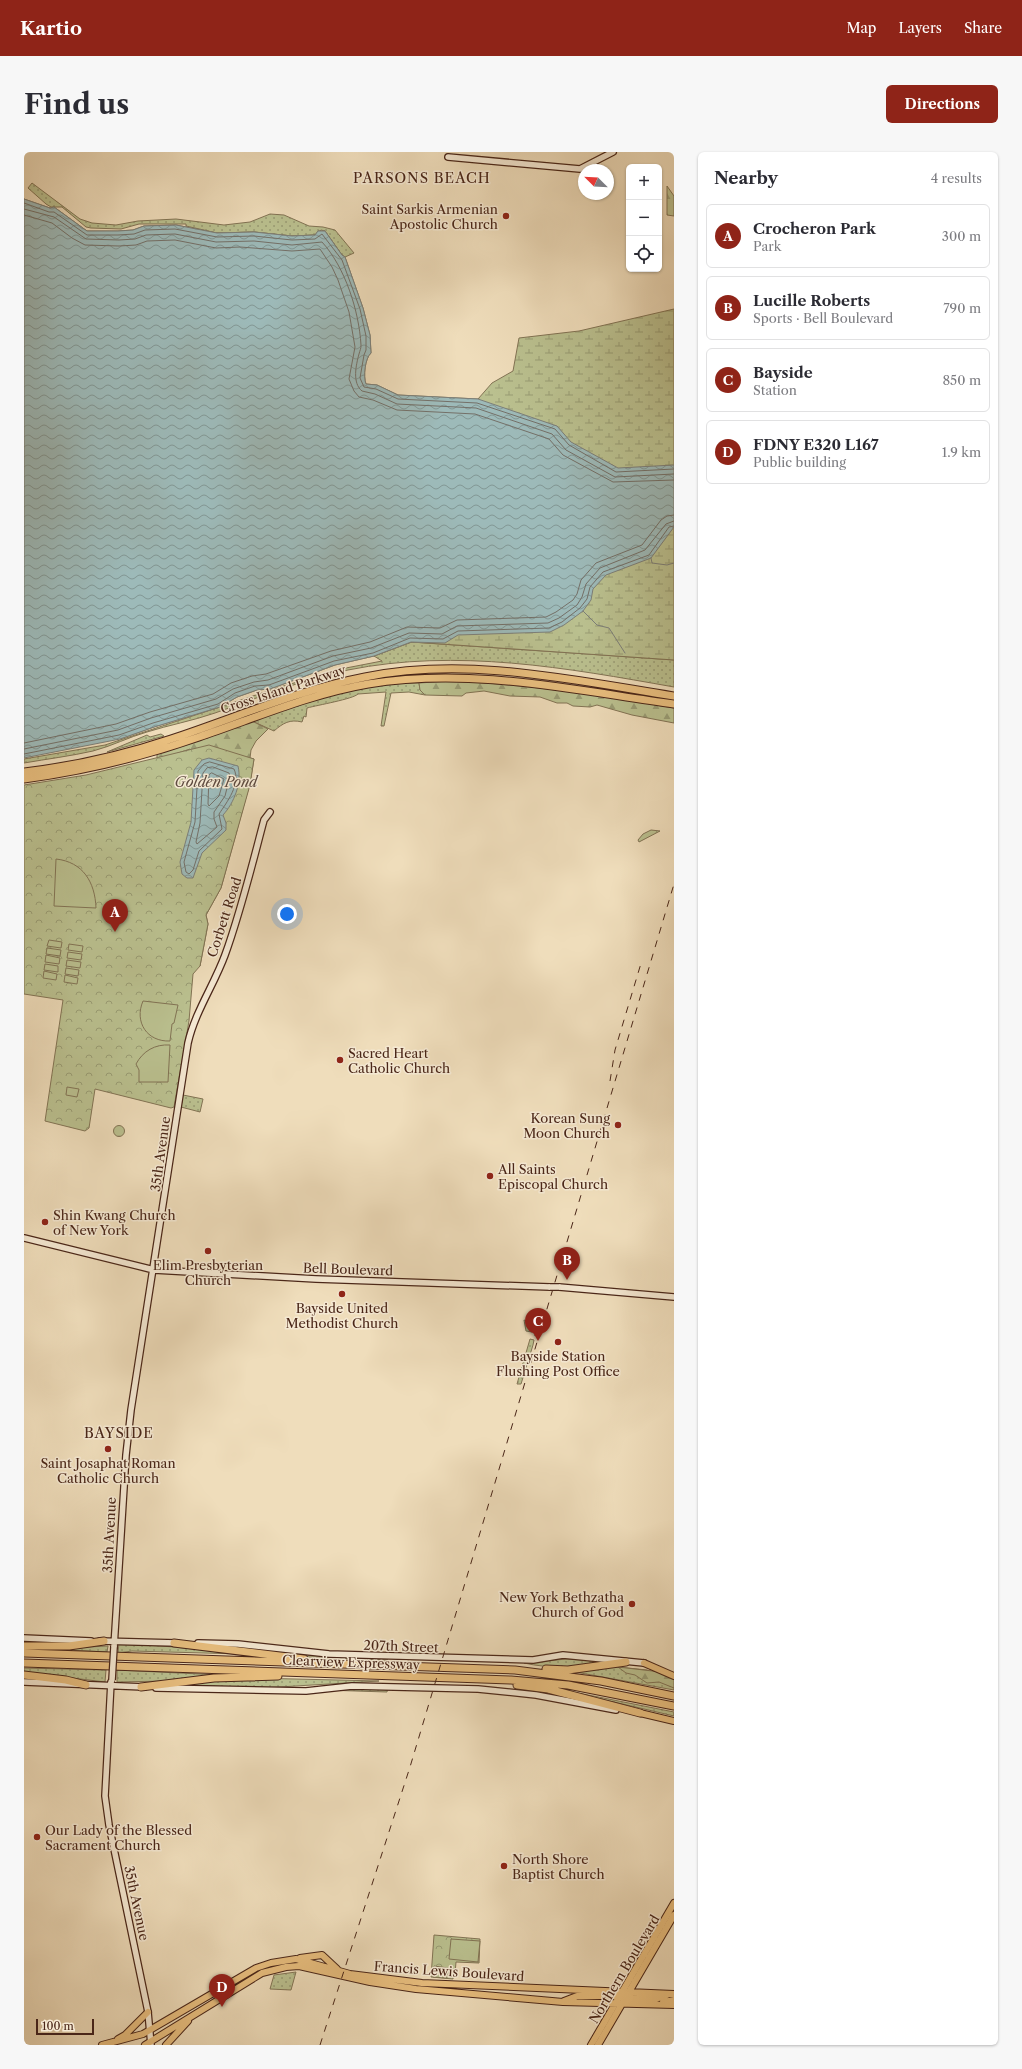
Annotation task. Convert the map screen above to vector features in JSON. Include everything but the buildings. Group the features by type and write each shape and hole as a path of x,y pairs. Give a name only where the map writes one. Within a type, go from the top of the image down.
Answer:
{"highway":[{"name":"Cross Island Parkway","path":"24,772 88,761 143,748 310,691 367,676 395,672 451,670 506,672 565,679 674,696"},
{"name":"Cross Island Parkway","path":"24,779 117,762 180,744 312,697 396,680 453,677 523,681 674,704"},
{"path":"24,1646 69,1646 104,1641"},
{"path":"174,1643 364,1665"},
{"name":"Clearview Expressway","path":"24,1653 522,1671 572,1676 674,1696"},
{"path":"468,1668 568,1670 626,1662"},
{"name":"Clearview Expressway","path":"24,1663 511,1680 568,1685 674,1706"},
{"path":"141,1687 214,1678 373,1675"},
{"path":"24,1676 66,1680 86,1685"},
{"path":"443,1677 548,1689 640,1714"}],"main road":[{"path":"644,1663 674,1676"},
{"path":"640,1714 674,1721"},
{"name":"Northern Boulevard","path":"598,2045 623,1997 672,1914 674,1903"},
{"path":"296,1959 308,1955 322,1955 338,1970"},
{"name":"Francis Lewis Boulevard","path":"102,2045 110,2044 150,2031 256,1968 271,1962 296,1959 372,1977 422,1983 623,1997 653,2004 674,2005"},
{"name":"Francis Lewis Boulevard","path":"149,2044 194,2014 262,1974 286,1967 299,1966 370,1982 416,1989 562,2002 623,1997 673,1996"},
{"path":"653,2004 673,1996"},
{"name":"Northern Boulevard","path":"591,2045 623,1997"},
{"path":"110,2044 125,2035 148,2012"},
{"path":"166,2045 194,2014"}],"street":[{"path":"448,157 580,169 614,152"},
{"name":"Corbett Road","path":"192,1027 206,1000 236,925 264,820 270,812"},
{"name":"35th Avenue","path":"149,2044 150,2031 148,2012 109,1825 105,1796 127,1437 154,1270 176,1112 192,1027"},
{"name":"Bell Boulevard","path":"24,1238 154,1270 316,1279 559,1287 674,1297"},
{"name":"207th Street","path":"24,1638 104,1641 114,1644 238,1644 286,1651 337,1655 533,1660 563,1655 626,1662"},
{"path":"626,1662 644,1663"},
{"path":"24,1682 86,1685 111,1683 141,1687 306,1691 352,1686 478,1689 536,1695 640,1714"}],"green space":[{"path":"32,183 80,219 92,223 116,225 138,221 176,219 224,225 250,222 270,214 284,215 309,226 335,230 354,253 345,257 342,255 325,231 321,230 315,235 292,236 254,232 217,233 186,226 186,224 139,224 121,229 86,227 62,207 51,207 46,204 28,188"},
{"path":"667,186 674,196 674,216 667,215"},
{"path":"24,199 50,208 54,207 87,231 133,230 144,226 176,225 217,233 254,232 292,236 315,235 318,231 325,231 345,257 363,308 370,335 371,353 367,359 365,367 366,384 377,385 398,395 478,399 492,383 513,371 519,338 579,331 674,309 674,476 652,483 393,399 101,255"},
{"path":"674,496 674,660 412,642 374,656 335,665 270,689 257,690 237,697 220,707 120,739 132,709"},
{"path":"411,642 674,660 674,687 553,667 512,663 430,661 389,664 348,670 314,678 215,713 140,734 93,751 24,763 24,759 105,745 280,687 346,668 382,661 374,656"},
{"path":"449,681 477,682 562,691 674,708 674,723 632,715 597,705 590,707 573,706 567,703 557,703 540,697 510,696 484,691 466,693 462,696 425,695 420,690 419,683"},
{"path":"404,683 419,683 420,690 425,695 409,692 391,693 384,726 381,726 386,692 358,694 343,700 307,708 306,717 304,716 302,722 287,722 274,731 252,721 312,700 360,688"},
{"path":"252,721 268,729 256,741 251,750 250,758 254,759 250,783 221,888 206,915 208,924 200,966 190,749 157,760 157,753"},
{"path":"161,734 164,736 107,752 147,735 150,737"},
{"path":"209,745 254,759 250,785 221,888 206,915 208,924 200,966 193,974 189,1021 174,1107 171,1108 95,1089 89,1128 85,1131 45,1121 63,1000 24,994 24,785 86,775"},
{"path":"651,830 660,831 639,842 638,840 643,834"},
{"path":"56,859 74,864 86,875 93,890 96,908 54,906"},
{"path":"49,940 62,942 61,948 47,946"},
{"path":"69,944 83,946 82,952 68,950"},
{"path":"47,948 61,950 60,956 46,954"},
{"path":"68,952 82,954 81,960 67,958"},
{"path":"46,955 60,958 59,964 45,962"},
{"path":"67,960 81,962 80,968 66,966"},
{"path":"45,964 58,966 58,972 44,970"},
{"path":"66,968 79,970 78,976 65,974"},
{"path":"44,971 57,974 56,980 43,978"},
{"path":"65,975 78,978 77,984 64,982"},
{"path":"143,1001 178,1005 174,1023 172,1024 170,1041 155,1038 144,1029 140,1016"},
{"path":"170,1045 168,1082 139,1082 139,1070 136,1064 142,1055 154,1047"},
{"path":"67,1087 79,1089 77,1097 66,1095"},
{"path":"183,1095 203,1099 200,1112 181,1107"},
{"path":"117,1126 121,1126 123,1127 123,1135 117,1136 114,1133 114,1129"},
{"path":"537,1318 541,1319 535,1336 537,1322 532,1332 526,1331 524,1320 531,1322 532,1319 536,1321"},
{"path":"530,1339 534,1340 533,1345 521,1384 517,1384"},
{"path":"119,1643 240,1654 132,1651 118,1653"},
{"path":"108,1646 107,1652 47,1649"},
{"path":"247,1651 388,1660 309,1657"},
{"path":"567,1659 598,1661 599,1663 562,1667 524,1663"},
{"path":"618,1667 647,1670 674,1679 674,1690 570,1671"},
{"path":"618,1667 661,1672 674,1679 674,1688 659,1682 647,1683 635,1675 626,1673"},
{"path":"24,1668 106,1670 105,1682 24,1672"},
{"path":"117,1670 220,1675 166,1681 117,1682"},
{"path":"253,1678 379,1681 262,1688 186,1685 216,1680"},
{"path":"354,1687 388,1687 387,1692 324,1690"},
{"path":"563,1690 674,1712 674,1716"},
{"path":"434,1935 480,1939 479,1963 456,1962 453,1979 431,1977"},
{"path":"451,1939 480,1941 478,1962 449,1959"},
{"path":"434,1966 448,1968 447,1978 433,1977"},
{"path":"296,1972 291,1990 270,1989 274,1975"}],"water":[{"path":"24,199 50,208 54,207 87,231 133,230 144,226 176,225 217,233 254,232 292,236 315,235 318,231 325,231 345,257 363,308 370,335 371,353 367,359 365,368 366,384 377,385 398,395 478,399 557,426 571,442 618,468 674,465 674,527 651,558 606,575 593,589 591,600 583,611 564,625 550,632 458,635 445,643 411,642 374,656 335,665 270,689 257,690 237,697 220,707 120,739 24,758"},
{"name":"Golden Pond","path":"209,758 238,766 238,786 231,805 223,815 226,823 226,830 202,853 193,878 187,878 182,874 180,862 191,822 194,770 202,760"}],"waterway":[{"path":"651,558 652,563 667,565 674,563"},
{"path":"583,611 597,625 609,628 625,653"}],"railway":[{"path":"320,2045 410,1767 674,884"},
{"path":"610,1081 615,1050 642,960"}],"place":[{"name":"Saint Sarkis Armenian Apostolic Church","path":"506,216"},
{"name":"Crocheron Park","path":"115,932"},
{"name":"Sacred Heart Catholic Church","path":"340,1060"},
{"name":"Korean Sung Moon Church","path":"618,1125"},
{"name":"All Saints Episcopal Church","path":"490,1176"},
{"name":"Shin Kwang Church of New York","path":"45,1222"},
{"name":"Elim Presbyterian Church","path":"208,1251"},
{"name":"Lucille Roberts","path":"567,1280"},
{"name":"Bayside United Methodist Church","path":"342,1294"},
{"name":"Bayside","path":"538,1341"},
{"name":"Bayside Station Flushing Post Office","path":"558,1342"},
{"name":"Saint Josaphat Roman Catholic Church","path":"108,1449"},
{"name":"New York Bethzatha Church of God","path":"632,1604"},
{"name":"Our Lady of the Blessed Sacrament Church","path":"37,1837"},
{"name":"North Shore Baptist Church","path":"504,1866"},
{"name":"FDNY E320 L167","path":"222,2007"}],"district":[{"name":"PARSONS BEACH","path":"422,178"},
{"name":"BAYSIDE","path":"119,1433"}]}
